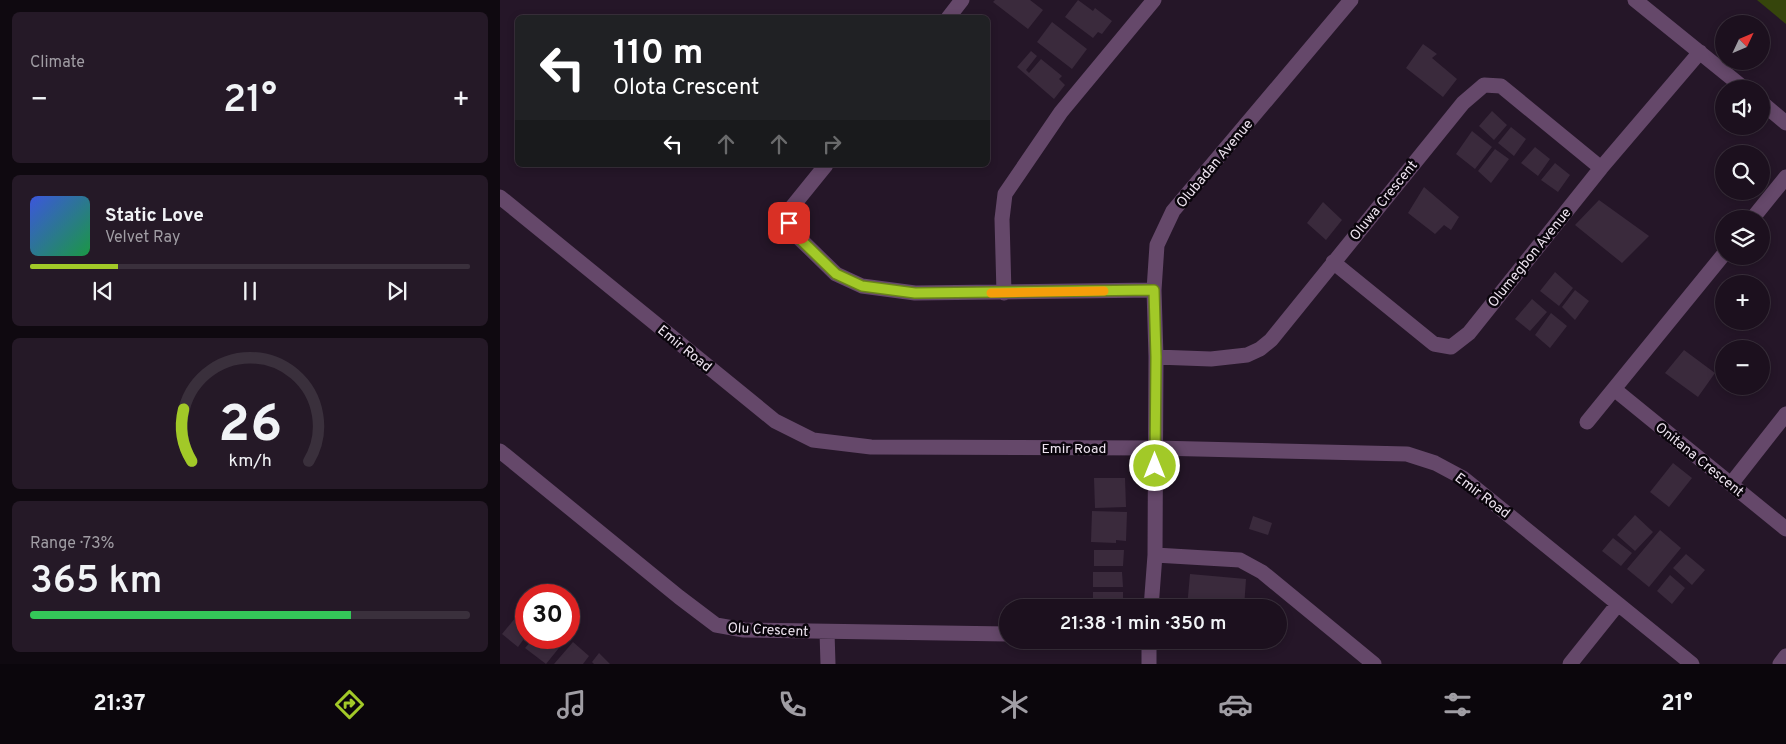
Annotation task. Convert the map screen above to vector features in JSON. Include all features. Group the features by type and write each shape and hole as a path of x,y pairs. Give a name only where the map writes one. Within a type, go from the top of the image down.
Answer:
{"street":[{"path":"950,15 962,0"},
{"path":"1004,293 1002,219 1005,194 1061,112 1154,0"},
{"path":"1635,0 1734,80"},
{"name":"Olubadan Avenue","path":"1152,599 1155,556 1156,357 1154,290 1157,245 1173,211 1349,1"},
{"name":"Olumegbon Avenue","path":"1333,262 1434,344 1451,347 1469,333 1601,168 1700,52"},
{"name":"Oluwa Crescent","path":"1156,357 1211,359 1247,356 1271,340 1463,103 1484,85 1501,86 1601,168"},
{"path":"1770,110 1786,123"},
{"path":"824,167 792,207 789,223 799,238 836,274 862,286 915,293 1154,290"},
{"path":"1759,210 1786,177"},
{"name":"Emir Road","path":"500,197 775,421 813,440 871,447 1155,448 1407,454 1435,463 1464,478 1692,664"},
{"path":"1587,422 1715,265"},
{"name":"Onitana Crescent","path":"1614,389 1786,529"},
{"path":"1730,484 1786,414"},
{"name":"Olu Crescent","path":"500,452 716,625 744,630 999,634"},
{"path":"1155,556 1240,560 1262,572 1374,664"},
{"path":"1570,664 1618,604"},
{"path":"827,632 828,664"},
{"path":"1148,649 1149,664"},
{"path":"1780,664 1786,656"}],"green space":[{"path":"1757,0 1786,0 1786,24"}],"building":[{"path":"995,0 1030,0 1043,10 1028,29 993,2"},
{"path":"1078,0 1093,11 1095,8 1112,21 1102,34 1098,32 1093,38 1065,17"},
{"path":"1052,22 1087,49 1072,69 1037,42"},
{"path":"1423,44 1437,54 1432,58 1457,79 1443,97 1406,68"},
{"path":"1031,51 1037,56 1026,70 1029,73 1041,59 1062,76 1059,79 1065,85 1054,99 1017,67"},
{"path":"1492,111 1507,125 1494,140 1479,126"},
{"path":"1511,127 1526,139 1514,156 1498,143"},
{"path":"1472,131 1492,147 1475,169 1456,154"},
{"path":"1535,147 1550,159 1538,176 1521,163"},
{"path":"1495,149 1509,159 1491,183 1478,171"},
{"path":"1555,163 1570,175 1558,192 1541,180"},
{"path":"1424,187 1459,217 1451,230 1444,225 1435,234 1408,213"},
{"path":"1599,200 1649,236 1622,263 1575,225"},
{"path":"1323,202 1342,220 1326,240 1307,223"},
{"path":"1555,272 1573,288 1559,306 1540,291"},
{"path":"1575,290 1589,301 1575,320 1562,307"},
{"path":"1532,299 1547,312 1530,331 1515,319"},
{"path":"1551,313 1567,326 1550,348 1535,335"},
{"path":"1684,350 1715,373 1698,397 1665,373"},
{"path":"1673,463 1692,478 1669,507 1650,492"},
{"path":"1094,478 1125,478 1126,507 1095,508"},
{"path":"1092,511 1127,512 1126,541 1116,540 1116,543 1091,542"},
{"path":"1635,515 1653,532 1635,551 1617,535"},
{"path":"1253,516 1272,523 1268,535 1249,529"},
{"path":"1660,530 1681,548 1649,587 1627,569"},
{"path":"1613,538 1632,553 1621,566 1602,551"},
{"path":"1094,550 1124,550 1123,566 1094,566"},
{"path":"1686,554 1705,570 1692,585 1673,568"},
{"path":"1093,572 1122,572 1123,587 1093,587"},
{"path":"1190,574 1246,579 1245,599 1188,599"},
{"path":"1670,575 1685,588 1672,604 1657,591"},
{"path":"1093,592 1123,592 1123,599 1093,599"},
{"path":"515,618 515,645 502,634"},
{"path":"580,648 589,656 583,664 554,664 567,649"},
{"path":"526,649 558,649 546,664"},
{"path":"599,653 610,664 594,664 592,662"}],"slow traffic":[{"path":"991,293 1104,291"}],"route":[{"path":"789,223 799,238 836,274 862,286 915,293 1154,290 1156,357 1155,466"}]}
